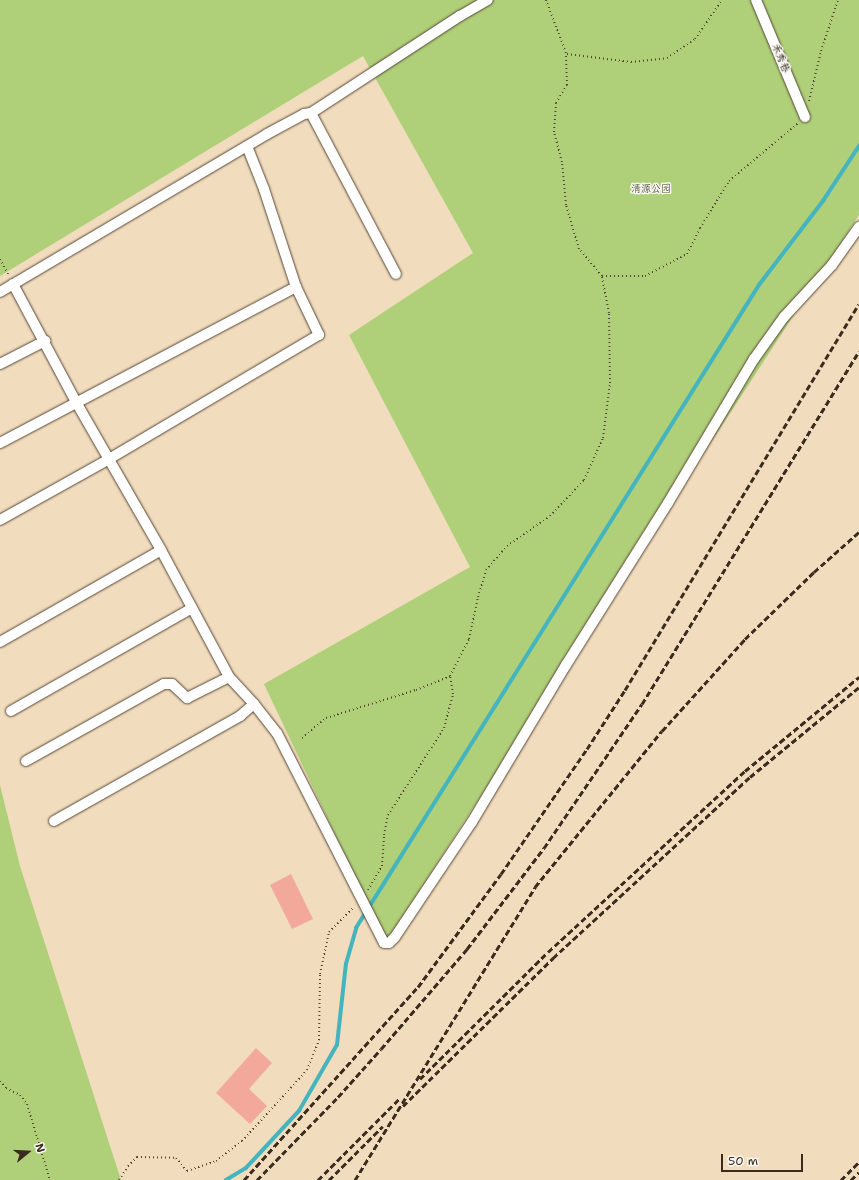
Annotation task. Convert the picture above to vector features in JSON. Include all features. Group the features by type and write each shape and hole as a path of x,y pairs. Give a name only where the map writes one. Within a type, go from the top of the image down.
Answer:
{"street":[{"path":"0,292 247,146 304,114 311,113 460,16 488,0"},
{"name":"禾秀巷","path":"756,0 806,117"},
{"path":"311,113 396,274"},
{"path":"0,520 109,459 319,335 296,287 264,189 247,146"},
{"path":"13,284 45,341 76,402 161,550 229,677 254,704 277,733 382,940 384,943 389,943 396,937 472,822 566,665 668,504 754,359 784,316 832,264 859,227"},
{"path":"0,443 296,287"},
{"path":"0,364 45,341"},
{"path":"0,642 161,550"},
{"path":"11,710 192,608"},
{"path":"26,761 164,684 172,684 187,698 229,677"},
{"path":"54,821 240,716 254,704"}],"path":[{"path":"119,1180 128,1166 137,1157 176,1158 187,1171 216,1161 242,1141 306,1070 319,1040 320,974 329,932 363,901 382,866 384,835 388,815 444,728 453,694 450,676 469,640 478,597 486,570 507,546 550,516 584,480 603,438 610,382 608,314 602,276 579,249 566,205 562,162 554,132 556,103 567,85 566,53 546,0"},
{"path":"566,53 631,62 668,58 695,39 722,0"},
{"path":"602,276 645,276 687,254 700,228 729,181 762,151 806,117 821,51 838,0"},
{"path":"0,259 13,284"},
{"path":"302,738 326,718 416,690 450,676"},
{"path":"0,1081 6,1088 20,1095 27,1104 50,1180"}],"green space":[{"name":"清源公园","path":"0,0 859,0 859,215 386,942 264,684 470,567 349,335 473,253 363,56 0,276"},
{"path":"0,785 20,866 121,1180 0,1180"}],"building":[{"path":"291,874 313,919 292,929 270,885"},
{"path":"256,1048 272,1063 249,1089 267,1106 250,1124 216,1093"}],"waterway":[{"path":"226,1180 246,1168 299,1111 337,1045 346,964 356,928 759,285 823,201 859,146"}],"railway":[{"path":"244,1180 418,987 501,874 587,749 625,690 859,304"},
{"path":"257,1180 338,1097 381,1049 467,949 544,848 642,704 859,351"},
{"path":"355,1180 535,887 662,731 745,639 814,572 859,532"},
{"path":"420,1079 548,952 745,771 859,677"},
{"path":"403,1106 553,958 750,777 859,687"},
{"path":"318,1180 400,1098"},
{"path":"329,1180 383,1126"},
{"path":"841,1180 859,1162"},
{"path":"851,1180 859,1172"}]}
